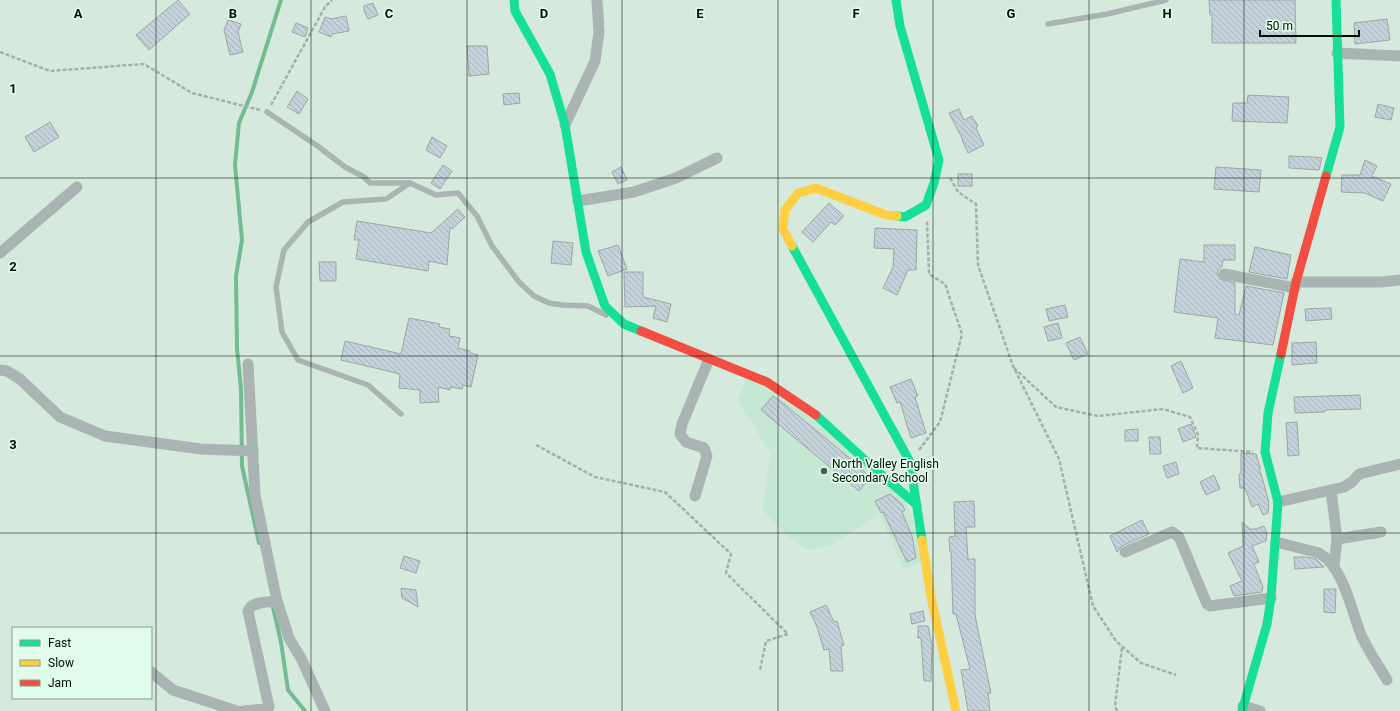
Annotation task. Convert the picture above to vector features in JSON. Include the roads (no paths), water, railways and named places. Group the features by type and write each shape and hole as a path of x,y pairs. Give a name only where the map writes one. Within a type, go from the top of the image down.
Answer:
{"street":[{"path":"514,0 515,11 550,74 564,125 586,252 606,306 624,324 767,382 818,416 877,471 917,505"},
{"path":"564,125 595,61 599,32 597,0"},
{"path":"896,0 900,26 939,160 934,183 926,205 905,217 886,215 816,188 798,193 785,210 783,229 910,462 931,597 956,711"},
{"path":"1260,711 1242,708 1267,624 1276,542 1278,502 1266,452 1268,413 1295,285 1340,127 1336,0"},
{"path":"1337,53 1400,56"},
{"path":"578,202 634,192 676,178 717,158"},
{"path":"0,253 77,187"},
{"path":"1224,274 1295,285 1400,280"},
{"path":"696,496 707,456 704,448 686,442 680,434 682,424 710,359"},
{"path":"248,364 255,495 277,601 289,638 302,660 325,711"},
{"path":"0,370 7,371 20,379 60,417 105,436 201,449 253,451"},
{"path":"1278,502 1344,487 1352,482 1359,474 1400,464"},
{"path":"1331,490 1337,539 1334,566"},
{"path":"1125,552 1172,532 1179,537 1207,604 1210,606 1271,598"},
{"path":"1337,539 1381,532"},
{"path":"1276,542 1311,550 1325,556 1334,566 1362,637 1387,680"},
{"path":"243,711 266,709 269,707 248,611 254,604 277,601"},
{"path":"152,673 173,690 237,711"}],"lane":[{"path":"1048,24 1107,14 1166,0"},
{"path":"267,112 319,147 344,167 364,177 370,183 410,183 436,194 458,193 477,216 492,246 519,282 534,296 549,303 588,306 624,324"},
{"path":"401,414 368,385 298,360 282,332 276,287 284,250 308,222 343,202 386,199 410,183"}],"waterway":[{"path":"259,543 242,466 241,389 237,349 236,276 242,240 235,165 239,123 252,92 281,0"},
{"path":"273,607 281,642 288,690 305,711"}],"place":[{"name":"North Valley English Secondary School","path":"824,471"}]}
